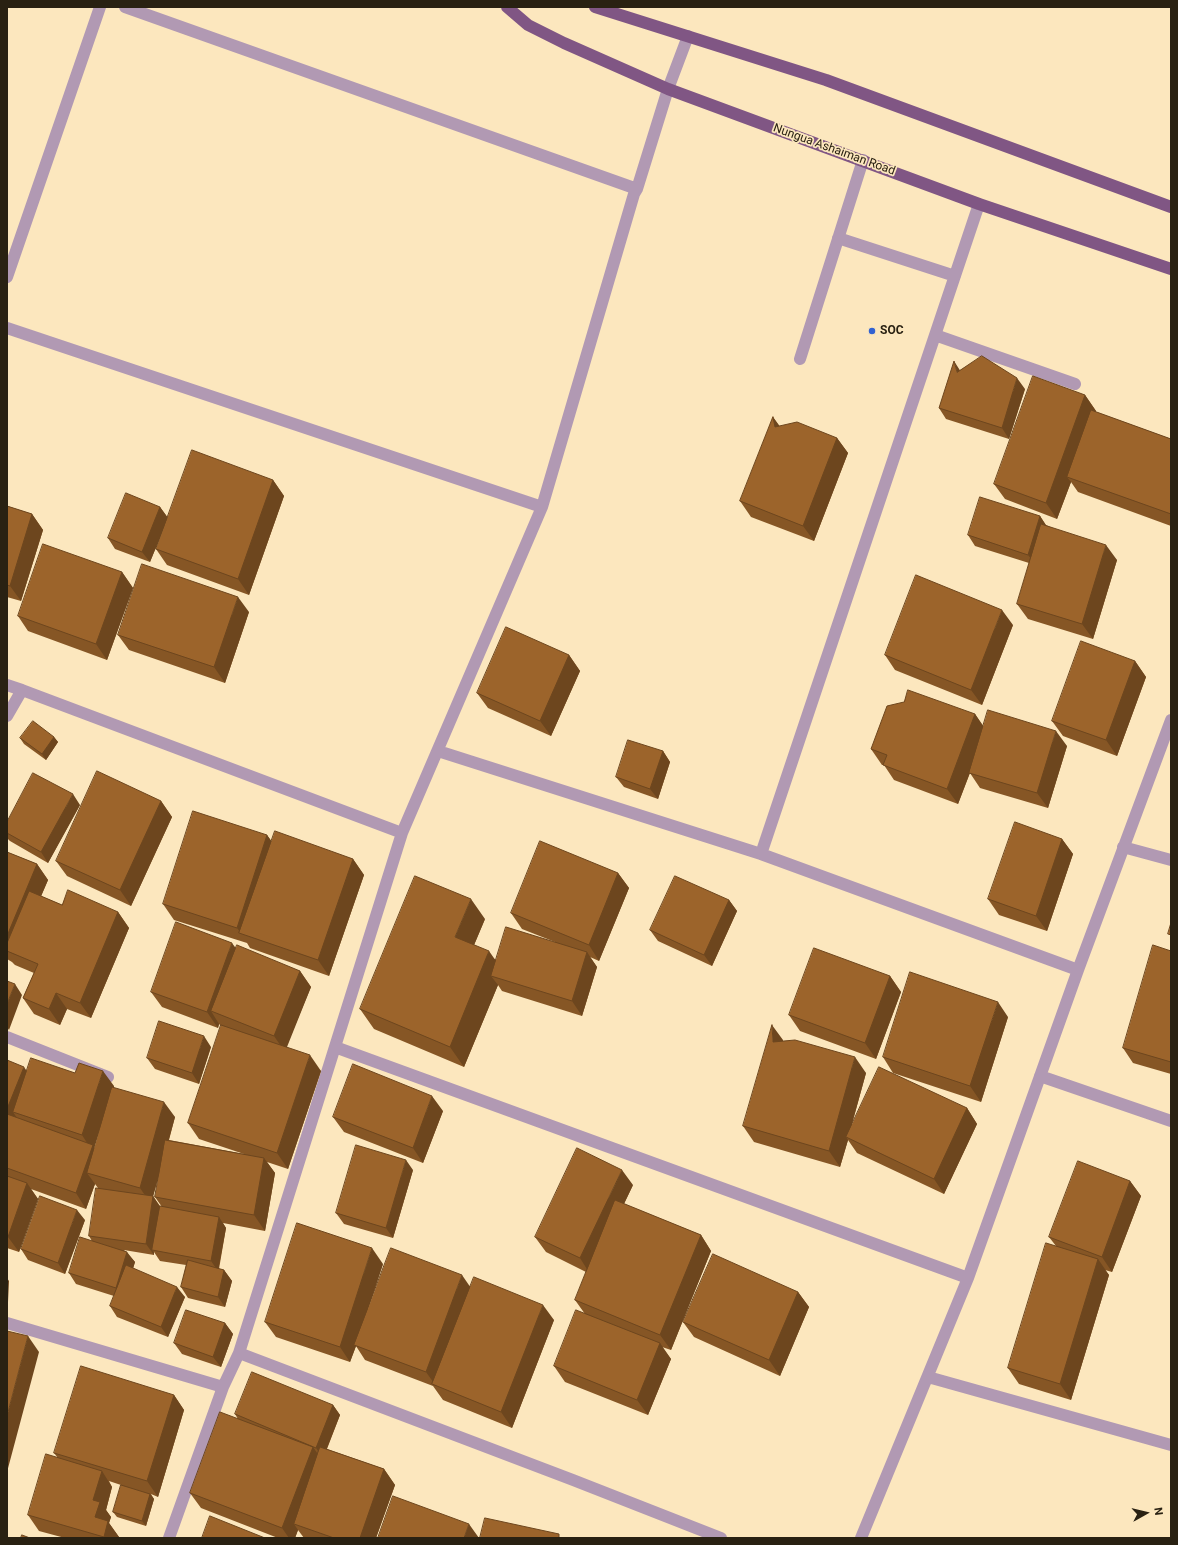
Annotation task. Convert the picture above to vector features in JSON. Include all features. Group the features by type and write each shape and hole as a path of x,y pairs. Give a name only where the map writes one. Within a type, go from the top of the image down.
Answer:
{"main road":[{"name":"Nungua Ashaiman Road","path":"507,7 528,25 564,43 668,89 979,204 1171,269"},
{"path":"595,7 826,80 1171,207"}],"street":[{"path":"7,278 100,7"},
{"path":"125,7 637,189"},
{"path":"169,1538 223,1387 238,1353 402,832 542,507 634,194 637,189 668,89 688,36"},
{"path":"800,359 863,160"},
{"path":"761,854 979,204"},
{"path":"838,238 955,276"},
{"path":"7,328 542,507"},
{"path":"935,335 1075,384"},
{"path":"7,685 402,832"},
{"path":"7,716 22,690"},
{"path":"861,1538 968,1278 1123,846 1171,720"},
{"path":"438,751 761,854 1078,970"},
{"path":"1123,846 1171,860"},
{"path":"7,1038 108,1077"},
{"path":"335,1047 968,1278"},
{"path":"1040,1076 1171,1120"},
{"path":"7,1323 223,1387"},
{"path":"238,1353 573,1480 721,1538"},
{"path":"928,1377 1171,1445"}],"building":[{"path":"982,356 1017,378 1002,428 939,408 954,361 957,372"},
{"path":"1033,376 1085,395 1046,503 994,484"},
{"path":"1091,410 1171,439 1171,514 1067,477"},
{"path":"773,417 775,427 797,422 837,438 803,526 740,501"},
{"path":"192,450 273,480 238,579 156,549"},
{"path":"126,493 160,507 142,552 108,538"},
{"path":"980,497 1040,516 1028,555 968,535"},
{"path":"7,506 32,514 10,586 7,585"},
{"path":"1041,524 1106,545 1082,624 1017,604"},
{"path":"43,544 122,572 96,644 18,616"},
{"path":"142,564 238,597 214,667 118,635"},
{"path":"916,575 1002,610 971,690 885,655"},
{"path":"506,627 569,655 540,721 477,693"},
{"path":"1081,641 1135,661 1106,740 1052,721"},
{"path":"908,690 975,714 947,789 883,765 887,755 871,749 887,706 904,702"},
{"path":"988,710 1056,731 1037,793 969,773"},
{"path":"33,721 54,737 42,754 20,738"},
{"path":"628,740 663,751 650,789 616,777"},
{"path":"97,771 161,801 120,890 56,861"},
{"path":"33,773 73,794 41,852 7,833 7,822"},
{"path":"193,811 267,835 237,928 163,904"},
{"path":"1015,822 1062,839 1036,916 988,899"},
{"path":"275,831 353,859 318,960 239,933"},
{"path":"540,841 618,873 589,945 511,913"},
{"path":"7,852 37,864 7,936"},
{"path":"415,876 471,899 455,937 489,951 450,1047 360,1009"},
{"path":"675,876 729,900 704,955 650,930"},
{"path":"68,890 118,912 80,1003 56,993 49,1009 23,998 38,964 7,951 7,943 29,891 62,905"},
{"path":"176,922 232,943 207,1012 151,992"},
{"path":"1171,923 1171,935 1168,934"},
{"path":"506,927 587,952 572,1001 491,976"},
{"path":"237,945 300,971 274,1036 211,1011"},
{"path":"1153,945 1171,951 1171,1062 1123,1048"},
{"path":"814,948 890,976 865,1043 789,1015"},
{"path":"910,972 998,1002 970,1086 883,1057"},
{"path":"7,981 15,984 7,1004"},
{"path":"159,1021 204,1036 192,1073 147,1058"},
{"path":"221,1025 310,1055 277,1153 188,1123"},
{"path":"772,1025 773,1042 795,1040 855,1057 829,1151 743,1126"},
{"path":"31,1058 75,1073 79,1063 103,1071 82,1135 13,1112"},
{"path":"7,1060 24,1067 7,1109"},
{"path":"353,1064 432,1096 413,1148 333,1117"},
{"path":"879,1067 967,1108 934,1179 846,1137"},
{"path":"112,1087 164,1102 140,1188 87,1173"},
{"path":"7,1114 93,1145 76,1193 7,1168"},
{"path":"165,1140 264,1158 254,1215 155,1197"},
{"path":"356,1145 406,1160 386,1228 336,1213"},
{"path":"577,1148 622,1170 580,1258 535,1237"},
{"path":"1078,1161 1130,1181 1102,1257 1049,1237"},
{"path":"7,1176 27,1183 8,1237 7,1236"},
{"path":"96,1188 153,1196 146,1244 89,1236"},
{"path":"40,1196 77,1210 58,1263 21,1249"},
{"path":"615,1200 701,1235 660,1335 575,1300"},
{"path":"160,1206 219,1217 211,1261 152,1250"},
{"path":"297,1223 372,1248 340,1347 265,1322"},
{"path":"80,1237 127,1252 116,1288 69,1273"},
{"path":"1046,1243 1098,1259 1060,1384 1008,1368"},
{"path":"391,1248 462,1275 426,1372 354,1345"},
{"path":"713,1254 798,1292 769,1360 683,1322"},
{"path":"188,1260 224,1270 218,1297 181,1287"},
{"path":"126,1265 177,1287 161,1327 110,1306"},
{"path":"474,1277 543,1305 501,1412 432,1384"},
{"path":"186,1310 225,1323 213,1357 174,1343"},
{"path":"576,1310 660,1343 637,1400 554,1366"},
{"path":"7,1331 28,1336 7,1416"},
{"path":"81,1366 174,1395 147,1481 54,1453"},
{"path":"252,1372 333,1405 316,1448 235,1414"},
{"path":"220,1412 313,1447 282,1528 190,1493"},
{"path":"320,1447 384,1469 360,1538 334,1538 294,1524"},
{"path":"46,1454 102,1471 93,1500 100,1502 95,1517 108,1521 104,1537 28,1515"},
{"path":"121,1485 150,1494 142,1521 113,1512"},
{"path":"393,1496 469,1524 464,1538 378,1538"},
{"path":"210,1516 265,1538 202,1538"},
{"path":"485,1518 559,1534 559,1538 480,1538"},
{"path":"22,1535 30,1538 21,1538"}],"place":[{"name":"SOC","path":"872,331"}]}
